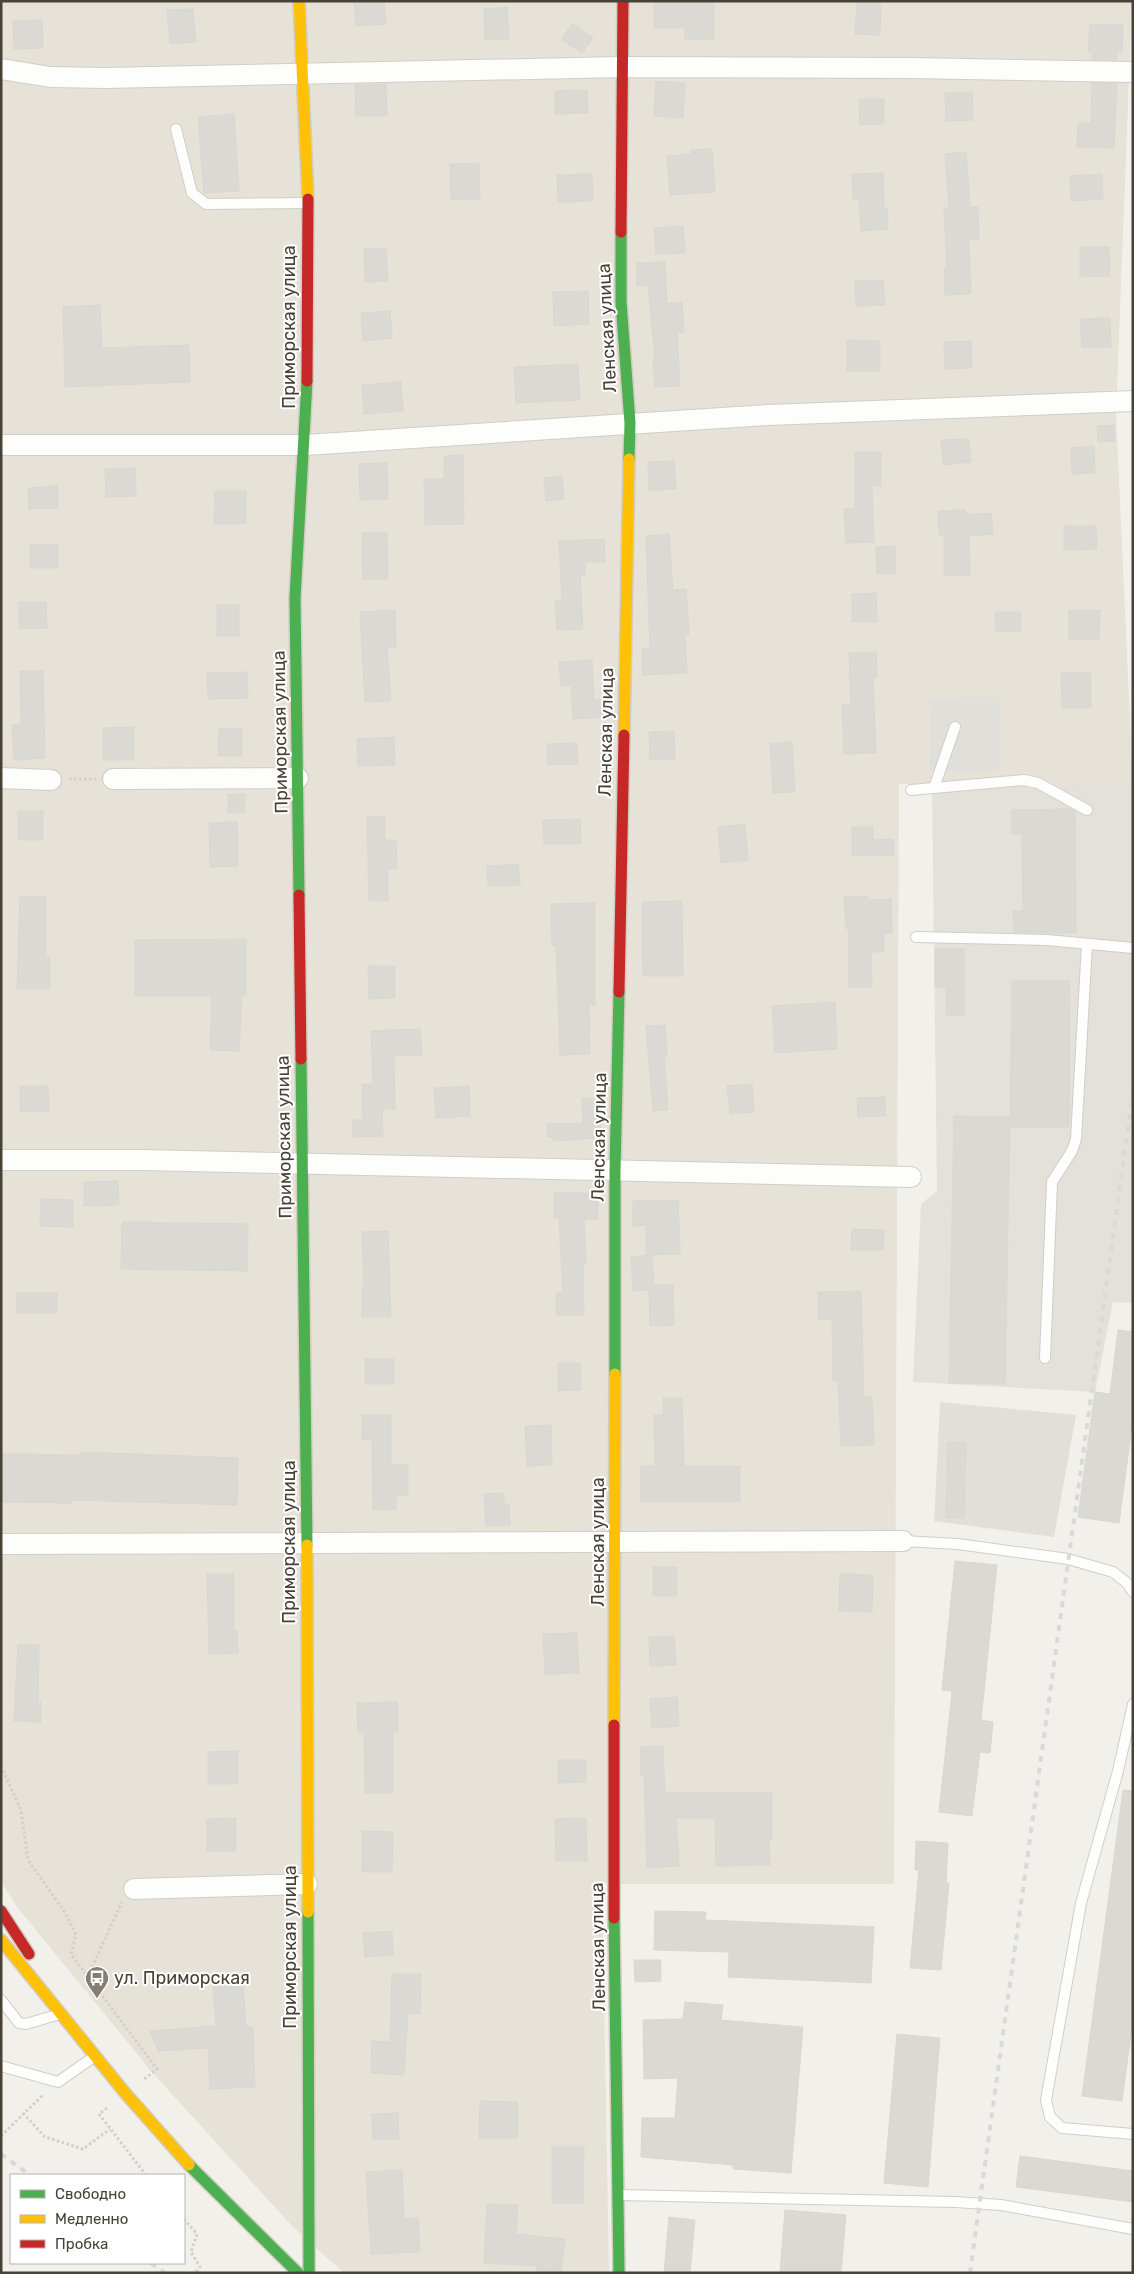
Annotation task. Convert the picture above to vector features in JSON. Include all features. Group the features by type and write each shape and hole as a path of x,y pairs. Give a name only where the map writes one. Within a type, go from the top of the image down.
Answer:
{"main road":[{"name":"Приморская улица","path":"299,1 300,74 307,168 305,445 298,515 295,598 307,1543 309,2273"},
{"name":"Ленская улица","path":"619,2273 614,1889 616,1542 615,1171 630,423 621,302 621,67 623,1"},
{"path":"1,1911 92,2052"},
{"path":"1,1940 126,2094 184,2160 298,2273"}],"street":[{"path":"1,69 51,77 106,78 621,67 912,68 1133,72"},
{"path":"1,445 305,445 768,415 1133,401"},
{"path":"1,778 51,780"},
{"path":"113,779 298,778"},
{"path":"1,1160 142,1160 911,1177"},
{"path":"1,1544 903,1541"},
{"path":"134,1889 307,1884"}],"lane":[{"path":"176,129 192,193 206,204 307,203"},
{"path":"934,788 955,726"},
{"path":"911,790 1024,780 1038,783 1087,810"},
{"path":"916,937 1047,940 1133,948"},
{"path":"1045,1358 1052,1182 1072,1151 1076,1139 1086,944"},
{"path":"903,1541 958,1544 1068,1559 1113,1572 1127,1583 1133,1592"},
{"path":"1133,1704 1118,1770 1081,1903 1046,2100 1050,2117 1062,2128 1133,2134"},
{"path":"1,2000 19,2023 26,2024 61,2014"},
{"path":"1,2066 58,2082 92,2052"},
{"path":"618,2195 955,2202 1001,2205 1133,2229"}],"path":[{"path":"51,780 113,779"},
{"path":"1,1766 21,1810 28,1860 64,1911 76,1935 71,1954"},
{"path":"88,1976 120,1906 134,1889"},
{"path":"1,2136 23,2113 58,2082"},
{"path":"23,2113 45,2137 83,2149 110,2129"},
{"path":"185,2220 196,2234 191,2252 200,2266 195,2273"}],"shaded area":[{"path":"1,1 1132,1 1116,414 1133,787 899,784 894,1884 602,1884 609,2273 344,2273 292,2226 151,2071 17,1907 1,1881"},
{"path":"999,697 1000,770 930,771 929,698"},
{"path":"932,785 1133,786 1133,1303 1113,1302 1095,1392 913,1382 921,1204 937,1191"},
{"path":"940,1402 1076,1415 1054,1537 934,1521"}],"building":[{"path":"354,1 384,1 386,24 356,26"},
{"path":"654,1 714,1 714,39 685,39 685,28 654,28"},
{"path":"857,1 881,1 880,35 855,34"},
{"path":"507,7 509,39 485,40 484,9"},
{"path":"193,9 196,42 170,44 167,10"},
{"path":"42,20 43,48 14,49 13,21"},
{"path":"573,23 593,38 582,53 561,39"},
{"path":"1090,24 1123,25 1122,53 1117,53 1117,60 1092,59 1092,52 1088,52"},
{"path":"656,81 685,83 683,118 654,116"},
{"path":"1092,83 1117,84 1114,148 1077,147 1078,123 1091,123"},
{"path":"386,84 387,116 356,116 355,85"},
{"path":"587,90 588,113 555,114 555,91"},
{"path":"972,92 973,120 946,121 945,93"},
{"path":"859,99 884,99 884,124 860,125"},
{"path":"234,114 239,191 204,193 198,117"},
{"path":"712,149 715,192 670,195 667,156 692,154 691,150"},
{"path":"966,152 970,207 978,207 979,240 969,240 971,294 945,295 944,268 947,268 944,208 949,208 945,154"},
{"path":"479,163 480,199 451,200 450,164"},
{"path":"883,173 884,209 887,208 888,229 861,231 859,199 853,199 852,174"},
{"path":"592,174 593,201 558,202 557,175"},
{"path":"1102,174 1103,199 1071,201 1070,176"},
{"path":"683,226 685,253 656,254 654,228"},
{"path":"1080,247 1109,247 1110,276 1080,277"},
{"path":"386,248 388,281 365,282 364,249"},
{"path":"665,262 667,304 682,302 684,332 677,333 680,386 655,387 653,359 655,359 648,285 637,286 637,263"},
{"path":"883,280 885,305 856,306 855,281"},
{"path":"588,291 589,324 554,326 553,292"},
{"path":"100,305 102,348 189,345 190,382 65,387 63,307"},
{"path":"390,311 392,338 363,341 361,313"},
{"path":"1110,318 1111,347 1082,348 1080,319"},
{"path":"847,340 880,341 880,371 847,371"},
{"path":"971,341 972,368 945,369 944,342"},
{"path":"578,364 580,400 516,403 514,367"},
{"path":"401,382 403,411 364,414 362,385"},
{"path":"1114,425 1115,441 1098,442 1097,426"},
{"path":"969,439 971,462 943,465 941,440"},
{"path":"1094,446 1095,473 1072,474 1071,448"},
{"path":"855,452 881,452 881,486 872,486 874,542 846,543 844,509 855,508"},
{"path":"463,455 464,524 425,525 424,479 444,479 444,456"},
{"path":"674,461 676,489 649,490 648,462"},
{"path":"387,463 388,499 360,500 359,464"},
{"path":"135,468 136,496 106,497 105,469"},
{"path":"562,476 564,499 546,501 544,478"},
{"path":"58,486 58,508 29,509 28,488"},
{"path":"215,491 246,491 246,524 214,524"},
{"path":"966,510 966,515 991,513 993,534 969,536 970,575 944,576 944,535 939,535 938,511"},
{"path":"1064,526 1096,526 1097,549 1064,550"},
{"path":"387,532 388,579 363,579 362,533"},
{"path":"669,534 673,590 686,589 689,634 685,634 687,673 643,675 642,649 650,649 646,536"},
{"path":"604,539 605,562 585,562 585,575 580,575 583,629 557,630 555,601 562,600 559,541"},
{"path":"30,545 58,545 58,568 30,568"},
{"path":"895,546 896,573 877,574 876,547"},
{"path":"876,593 877,622 852,622 852,594"},
{"path":"19,602 46,602 47,628 19,629"},
{"path":"217,605 239,605 239,636 217,636"},
{"path":"395,610 396,647 387,647 391,701 365,702 360,612"},
{"path":"1069,610 1100,610 1099,639 1069,640"},
{"path":"995,612 1021,612 1021,631 996,632"},
{"path":"876,652 877,678 873,678 876,753 844,754 842,705 851,705 849,653"},
{"path":"592,660 594,700 605,700 606,717 573,719 571,685 561,686 559,662"},
{"path":"20,671 43,671 45,758 14,760 12,725 21,724"},
{"path":"247,672 248,698 208,699 207,673"},
{"path":"1061,673 1091,673 1091,708 1062,708"},
{"path":"134,727 134,760 103,760 103,728"},
{"path":"219,729 242,729 242,756 218,756"},
{"path":"674,731 675,759 650,760 649,732"},
{"path":"394,737 395,765 358,766 357,739"},
{"path":"792,742 795,792 773,793 770,744"},
{"path":"577,743 578,764 548,765 547,744"},
{"path":"228,794 245,794 245,813 228,813"},
{"path":"1071,809 1075,811 1076,933 1014,932 1013,911 1023,911 1022,834 1012,834 1012,810"},
{"path":"18,811 43,811 43,840 18,840"},
{"path":"367,817 385,817 385,840 396,840 397,869 388,869 388,901 369,901"},
{"path":"580,819 581,844 544,844 543,820"},
{"path":"237,822 238,866 210,867 209,823"},
{"path":"745,824 748,860 721,863 718,827"},
{"path":"852,827 873,827 873,840 893,839 894,856 852,855"},
{"path":"518,864 520,885 488,886 487,866"},
{"path":"868,896 868,900 891,899 892,933 884,934 884,952 871,952 872,987 849,987 849,928 846,929 844,897"},
{"path":"20,897 46,897 46,958 50,958 50,989 17,989"},
{"path":"682,901 683,976 643,976 642,902"},
{"path":"595,903 595,1005 589,1005 590,1054 560,1055 556,946 552,946 551,904"},
{"path":"246,939 246,996 242,996 239,1051 210,1050 212,996 135,996 135,940"},
{"path":"935,949 964,949 964,1015 946,1015 946,987 935,987"},
{"path":"368,966 395,966 395,998 369,999"},
{"path":"1012,981 1070,981 1069,1127 1010,1127"},
{"path":"835,1002 837,1049 775,1053 772,1006"},
{"path":"665,1025 667,1056 664,1056 668,1110 653,1111 646,1026"},
{"path":"420,1029 422,1055 394,1056 395,1109 382,1109 383,1136 353,1137 353,1120 363,1120 362,1084 373,1084 371,1031"},
{"path":"752,1084 754,1112 730,1114 727,1086"},
{"path":"20,1086 48,1086 49,1111 20,1112"},
{"path":"469,1086 470,1116 436,1118 434,1088"},
{"path":"885,1097 886,1116 858,1117 857,1098"},
{"path":"582,1098 601,1098 600,1138 553,1141 553,1137 548,1137 547,1124 583,1123"},
{"path":"954,1116 1010,1117 1005,1384 949,1383"},
{"path":"118,1181 119,1205 84,1206 84,1182"},
{"path":"554,1193 598,1193 598,1219 584,1219 586,1263 583,1263 584,1315 556,1315 556,1293 563,1293 559,1218 554,1218"},
{"path":"41,1199 73,1200 73,1227 40,1226"},
{"path":"678,1200 680,1254 646,1255 646,1225 633,1226 633,1201"},
{"path":"122,1222 248,1224 247,1271 121,1269"},
{"path":"852,1229 884,1230 883,1250 851,1250"},
{"path":"388,1231 391,1317 362,1317 362,1288 364,1287 362,1232"},
{"path":"652,1255 654,1285 673,1285 674,1325 650,1326 649,1290 633,1291 631,1257"},
{"path":"861,1291 864,1397 872,1397 874,1445 841,1446 838,1381 833,1381 832,1319 818,1319 818,1292"},
{"path":"16,1293 57,1293 57,1313 17,1313"},
{"path":"1118,1330 1133,1332 1133,1418 1119,1523 1078,1517 1095,1392 1110,1394"},
{"path":"365,1359 394,1359 394,1384 365,1384"},
{"path":"558,1363 581,1363 581,1390 558,1391"},
{"path":"663,1398 682,1398 684,1466 740,1466 740,1502 641,1502 641,1466 655,1466 654,1415 663,1415"},
{"path":"362,1415 391,1415 391,1465 408,1465 408,1495 396,1496 396,1510 373,1510 372,1440 362,1440"},
{"path":"551,1425 552,1465 527,1466 525,1426"},
{"path":"948,1442 966,1443 964,1518 946,1518"},
{"path":"81,1452 238,1458 237,1505 71,1500 71,1503 1,1502 1,1454 81,1455"},
{"path":"504,1493 504,1504 509,1504 510,1525 486,1526 484,1494"},
{"path":"955,1561 997,1565 981,1720 993,1722 990,1753 980,1752 972,1816 939,1812 952,1691 942,1690"},
{"path":"653,1567 677,1567 677,1596 653,1596"},
{"path":"207,1574 234,1574 234,1631 237,1631 238,1653 209,1654"},
{"path":"840,1574 873,1575 872,1612 839,1611"},
{"path":"577,1633 579,1673 545,1674 543,1634"},
{"path":"674,1636 676,1665 650,1666 649,1637"},
{"path":"18,1644 39,1645 38,1702 41,1702 41,1722 14,1721"},
{"path":"677,1697 679,1726 652,1728 650,1699"},
{"path":"398,1702 398,1732 393,1732 393,1793 365,1793 364,1732 358,1732 357,1703"},
{"path":"663,1746 665,1793 772,1793 772,1839 769,1839 770,1865 716,1866 715,1818 676,1818 679,1866 647,1868 644,1775 641,1775 640,1747"},
{"path":"238,1751 238,1784 208,1784 208,1752"},
{"path":"558,1760 586,1760 586,1782 558,1783"},
{"path":"1123,1790 1133,1791 1133,2034 1131,2034 1122,2101 1082,2096"},
{"path":"236,1818 236,1851 207,1851 207,1819"},
{"path":"586,1818 587,1861 556,1861 555,1819"},
{"path":"362,1831 393,1832 392,1872 362,1872"},
{"path":"916,1841 948,1843 946,1882 949,1883 941,1970 910,1968 919,1870 915,1870"},
{"path":"655,1911 706,1912 705,1920 874,1927 871,1983 728,1977 729,1952 654,1950"},
{"path":"392,1931 393,1955 365,1957 363,1933"},
{"path":"634,1960 661,1960 661,1981 635,1982"},
{"path":"392,1974 421,1974 420,2014 408,2014 404,2075 371,2073 372,2041 390,2042"},
{"path":"243,1983 246,2027 253,2027 255,2087 210,2089 208,2048 158,2051 150,2031 216,2026 213,1986"},
{"path":"685,2002 723,2005 721,2020 803,2027 791,2173 733,2169 733,2165 641,2157 642,2118 675,2118 678,2078 644,2079 643,2020 683,2019"},
{"path":"897,2034 940,2038 928,2187 884,2183"},
{"path":"480,2101 518,2102 518,2138 479,2138"},
{"path":"398,2113 399,2139 373,2139 372,2114"},
{"path":"552,2147 584,2147 583,2203 552,2203"},
{"path":"1020,2156 1133,2171 1133,2202 1016,2187"},
{"path":"402,2170 404,2219 418,2218 420,2252 371,2254 366,2172"},
{"path":"487,2204 518,2205 516,2234 565,2239 561,2273 536,2271 537,2266 484,2263"},
{"path":"785,2210 846,2215 841,2273 780,2273"},
{"path":"669,2217 695,2220 690,2273 664,2273"}],"railway":[{"path":"970,2273 1133,1092"},
{"path":"1,2154 29,2174"},
{"path":"152,2264 165,2273"}],"traffic: fast":[{"path":"621,232 621,302 630,423 629,459"},
{"path":"299,895 295,598 307,381"},
{"path":"615,1374 615,1171 619,992"},
{"path":"301,1059 307,1545"},
{"path":"308,1912 309,2273"},
{"path":"614,1918 619,2273"},
{"path":"189,2165 298,2273"}],"traffic: slow":[{"path":"299,1 308,199"},
{"path":"624,735 629,459"},
{"path":"614,1725 615,1374"},
{"path":"307,1545 308,1912"},
{"path":"1,1940 126,2094 189,2165"}],"traffic: jam":[{"path":"621,232 623,1"},
{"path":"307,381 308,199"},
{"path":"619,992 624,735"},
{"path":"299,895 301,1059"},
{"path":"614,1725 614,1918"},
{"path":"1,1911 29,1954"}],"place":[{"name":"ул. Приморская","path":"97,1999"}]}
